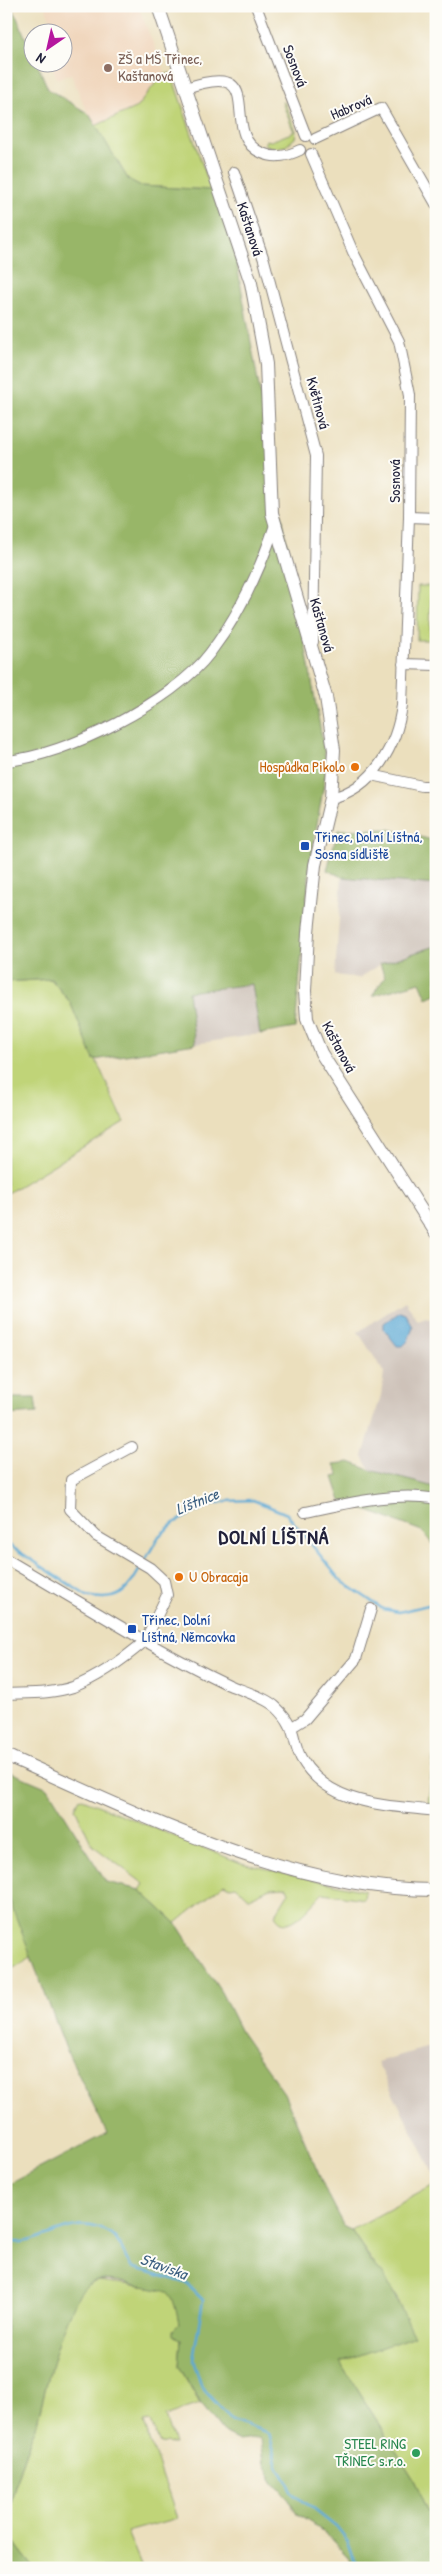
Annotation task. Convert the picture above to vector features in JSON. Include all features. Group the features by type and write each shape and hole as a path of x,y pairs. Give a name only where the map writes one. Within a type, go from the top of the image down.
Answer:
{"street":[{"name":"Kaštanová","path":"158,6 251,284 266,364 272,513 326,697 334,750 331,798 315,865 307,942 305,991 307,1019 321,1053 436,1233"},
{"name":"Sosnová","path":"256,6 310,138"},
{"path":"186,88 212,80 227,82 239,95 242,129 252,146 263,154 274,156 286,156 300,150"},
{"name":"Habrová","path":"310,138 381,108 436,204"},
{"path":"310,138 316,146 311,154 305,156 300,150 300,143 310,138"},
{"name":"Sosnová","path":"311,154 353,252 399,341 410,395 409,518 400,727 392,747 371,775 331,798"},
{"name":"Květinová","path":"234,172 264,260 316,456 312,651"},
{"path":"409,518 436,518"},
{"path":"6,761 50,752 83,740 129,715 173,687 209,655 228,628 262,562 275,525"},
{"path":"403,664 436,664"},
{"path":"371,775 422,786 436,786"},
{"path":"6,1694 34,1693 72,1687 121,1662 145,1641 167,1595 164,1580 150,1568 96,1536 70,1508 71,1480 132,1447"},
{"path":"305,1512 366,1500 424,1497 436,1500"},
{"path":"6,1560 192,1667 275,1706 292,1727 301,1756 314,1776 334,1791 357,1800 436,1811"},
{"path":"292,1727 306,1719 356,1659 371,1609"},
{"path":"6,1755 162,1823 290,1868 384,1888 436,1890"}],"shaded area":[{"name":"ZŠ a MŠ Třinec, Kaštanová","path":"45,6 138,6 166,75 161,76 137,107 95,126 71,74 57,79 54,72 72,72 72,22 51,22"},
{"path":"342,877 436,885 434,947 380,964 359,978 335,975"},
{"path":"253,984 260,1034 195,1044 187,993"},
{"path":"405,1301 418,1321 426,1318 436,1320 434,1487 370,1470 363,1456 381,1395 384,1372 358,1332"},
{"path":"436,2045 436,2178 377,2062"}],"green space":[{"path":"6,6 12,6 22,30 22,72 41,72 48,89 89,114 128,179 141,186 211,190 233,242 327,766 310,865 295,1028 260,1034 252,984 188,992 195,1044 94,1060 70,1002 51,979 6,982"},
{"path":"171,73 211,190 141,186 128,179 95,126 137,107 161,76"},
{"path":"282,102 284,102 296,131 295,138 286,146 275,148 265,145 266,140 271,141 294,132"},
{"path":"418,586 431,586 430,640 417,640"},
{"path":"389,829 436,841 436,885 342,877 327,870 338,830"},
{"path":"436,946 436,994 427,998 420,982 372,996 385,977 380,964"},
{"path":"51,979 70,1002 124,1122 6,1194 6,982"},
{"path":"6,1398 35,1398 37,1413 6,1415"},
{"path":"350,1462 370,1470 434,1487 436,1549 422,1531 341,1501 333,1477 339,1476 334,1464"},
{"path":"436,1733 436,1804 428,1803"},
{"path":"6,1770 48,1788 106,1882 140,1890 176,1923 221,1992 241,2032 284,2093 329,2198 344,2227 351,2230 371,2261 384,2275 415,2336 340,2362 413,2478 431,2522 435,2542 436,2568 351,2568 350,2559 322,2530 298,2515 289,2500 273,2482 264,2464 261,2438 239,2441 225,2434 201,2404 179,2366 181,2340 173,2335 173,2330 179,2324 175,2306 170,2296 166,2292 152,2288 105,2280 93,2282 83,2290 73,2305 56,2349 35,2430 13,2493 9,2519 10,2533 34,2568 6,2568 6,2186 107,2133 66,2049 6,1891"},
{"path":"80,1798 241,1863 365,1891 364,1899 323,1893 300,1916 287,1923 280,1921 275,1915 289,1892 287,1887 270,1888 249,1898 236,1886 230,1887 224,1884 176,1923 140,1890 144,1884 92,1845 75,1808"},
{"path":"6,1891 31,1951 31,1957 6,1973"},
{"path":"436,2184 436,2536 430,2514 413,2478 340,2362 352,2358 399,2302 351,2230"},
{"path":"98,2281 158,2288 172,2298 176,2307 179,2324 173,2330 181,2339 179,2366 200,2404 165,2416 174,2444 160,2443 150,2422 144,2423 177,2518 127,2532 142,2568 34,2568 10,2533 9,2519 13,2493 35,2430 64,2323 81,2291 87,2285"}],"water":[{"path":"400,1312 406,1314 413,1327 408,1341 403,1346 397,1346 384,1329 384,1323"}],"waterway":[{"name":"Líštnice","path":"144,1562 159,1536 174,1523 209,1505 227,1501 253,1500 287,1514 340,1580 383,1609 399,1612 436,1603"},
{"name":"Líštnice","path":"6,1543 87,1596 98,1598 107,1598 121,1594 141,1567"},
{"name":"Staviska","path":"6,2241 32,2240 70,2227 83,2225 97,2227 114,2236 131,2267 186,2283 203,2300 193,2360 202,2388 232,2420 269,2433 278,2466 293,2493 336,2527 348,2542 357,2568"}],"place":[{"name":"ZŠ a MŠ Třinec, Kaštanová","path":"108,68"},
{"name":"Hospůdka Pikolo","path":"355,767"},
{"name":"Třinec, Dolní Líštná, Sosna sídliště","path":"305,846"},
{"name":"U Obracaja","path":"179,1577"},
{"name":"Třinec, Dolní Líštná, Němcovka","path":"132,1629"},
{"name":"STEEL RING TŘINEC s.r.o.","path":"416,2453"}],"district":[{"name":"DOLNÍ LÍŠTNÁ","path":"274,1537"}]}
